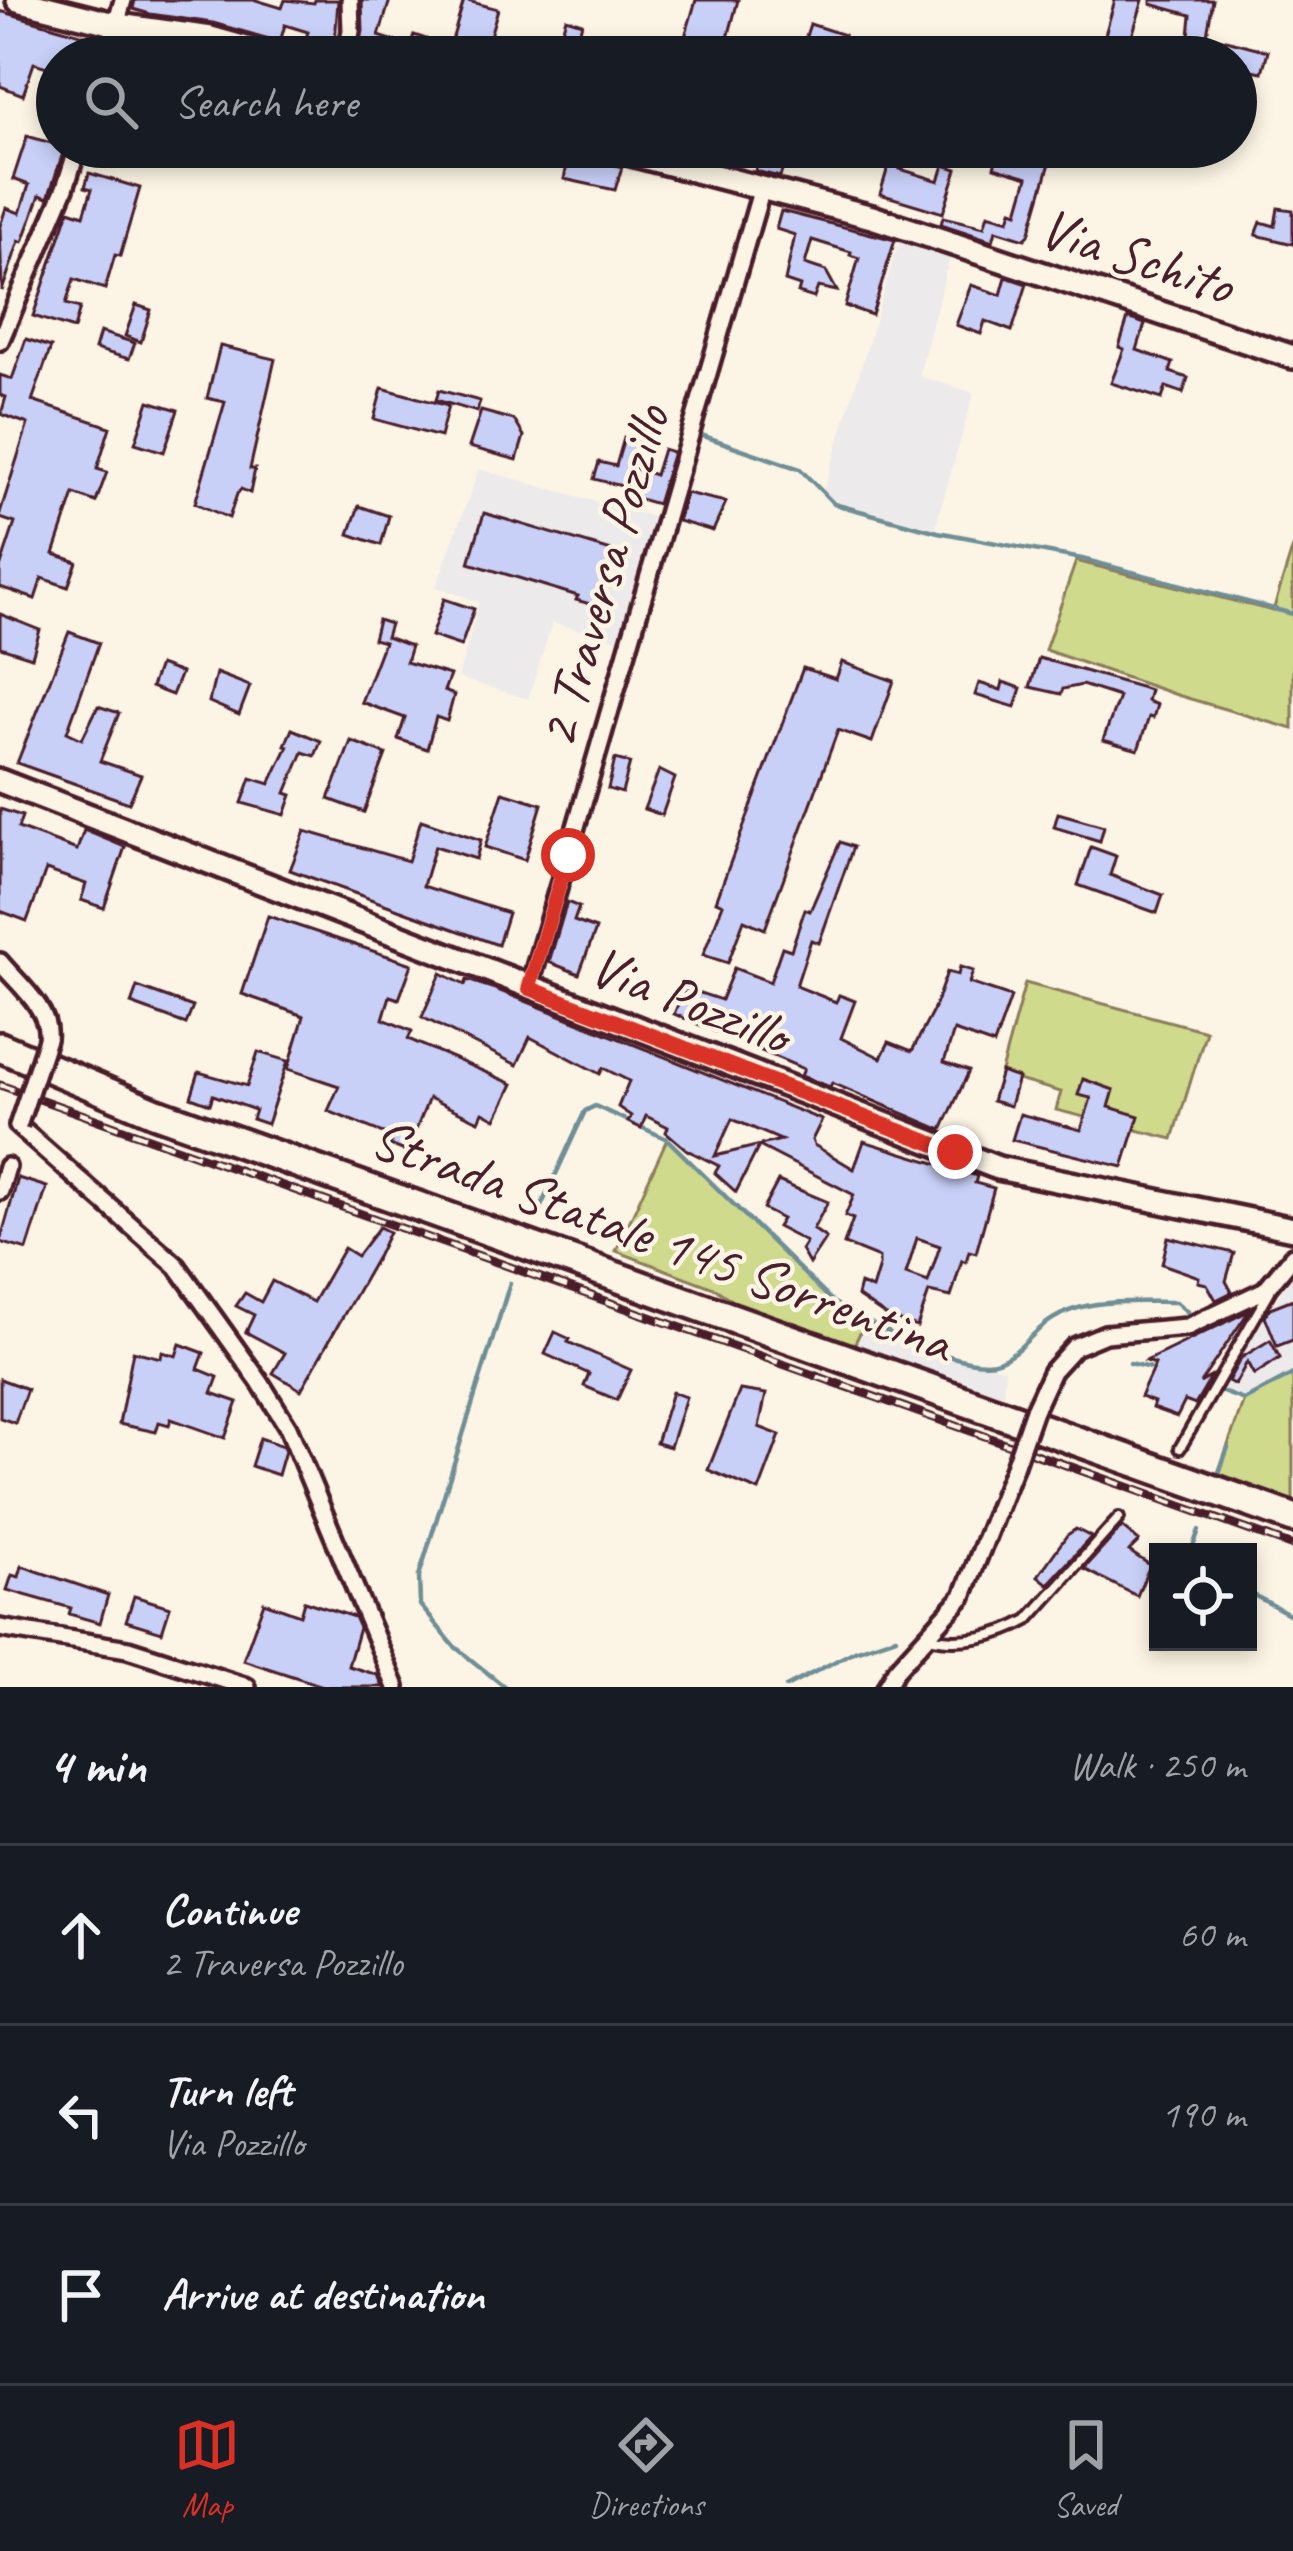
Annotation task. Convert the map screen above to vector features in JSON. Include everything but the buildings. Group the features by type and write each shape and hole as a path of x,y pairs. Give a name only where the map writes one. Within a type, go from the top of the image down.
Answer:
{"highway":[{"name":"Strada Statale 145 Sorrentina","path":"0,1047 154,1112 1293,1518"},
{"path":"0,1063 92,1086"}],"main road":[{"path":"18,0 118,26 196,36"},
{"name":"Via Schito","path":"685,168 872,217 1293,357"},
{"name":"Via Pozzillo","path":"0,781 998,1168 1293,1229"}],"street":[{"path":"114,36 123,0"},
{"path":"350,0 350,36"},
{"path":"0,341 71,168"},
{"name":"2 Traversa Pozzillo","path":"529,988 762,188"},
{"path":"0,962 49,1024 18,1126 177,1266 260,1382 288,1427 396,1687"},
{"path":"0,1191 7,1167"},
{"path":"886,1687 964,1596 1034,1409 1061,1358 1105,1334 1187,1327 1274,1284 1293,1256"},
{"path":"0,1628 128,1649 247,1687"}],"lane":[{"path":"1180,1448 1274,1284"},
{"path":"928,1637 980,1637 1011,1630 1028,1620 1119,1518"}],"shaded area":[{"path":"900,237 951,252 919,376 974,393 935,528 835,501 824,490"},
{"path":"479,469 660,519 623,641 552,623 528,699 458,678 479,602 436,587"},
{"path":"1293,1273 1293,1374 1244,1400 1219,1391"},
{"path":"865,1323 905,1341 1005,1369 1003,1398 854,1345"}],"green space":[{"path":"1293,547 1293,729 1045,650 1076,561 1273,611"},
{"path":"1025,983 1206,1031 1173,1139 1056,1110 1061,1092 1000,1075"},
{"path":"667,1139 834,1303 865,1323 854,1345 746,1310 714,1288 616,1251"},
{"path":"1293,1374 1293,1501 1218,1473 1244,1400"}],"waterway":[{"path":"697,438 698,434 800,469 834,504 938,532 1082,559 1293,614"},
{"path":"686,478 694,449"},
{"path":"537,1215 585,1111 595,1106 667,1139 834,1303 940,1353 983,1363 998,1361 1056,1317 1089,1305 1176,1302 1191,1315"},
{"path":"505,1687 454,1646 420,1605 419,1576 510,1283"},
{"path":"1130,1363 1150,1368"},
{"path":"1219,1391 1244,1400 1293,1374"},
{"path":"1218,1476 1228,1447"},
{"path":"1194,1543 1199,1530"},
{"path":"1257,1597 1293,1616"},
{"path":"786,1687 855,1651 896,1637"}],"railway":[{"path":"0,1085 1293,1546"}],"route":[{"path":"568,855 529,988 955,1152"}]}
